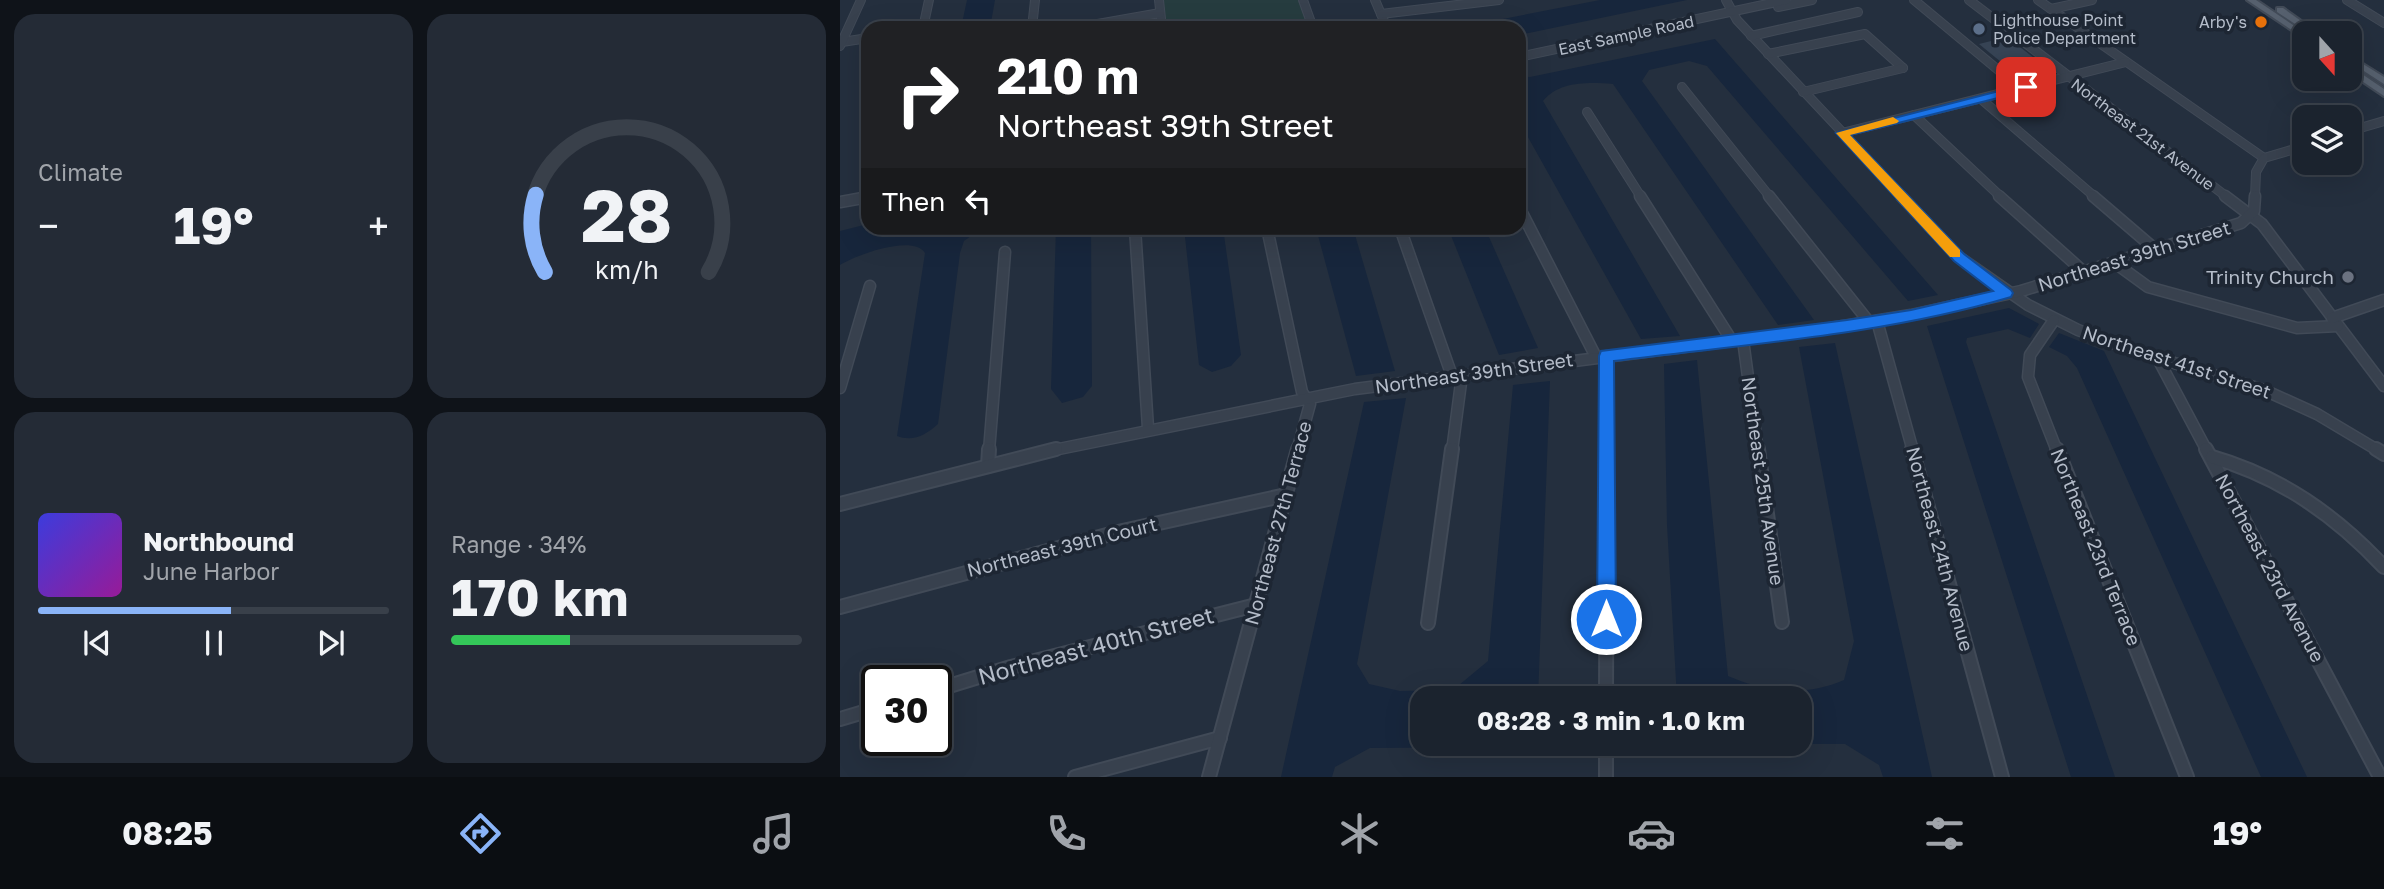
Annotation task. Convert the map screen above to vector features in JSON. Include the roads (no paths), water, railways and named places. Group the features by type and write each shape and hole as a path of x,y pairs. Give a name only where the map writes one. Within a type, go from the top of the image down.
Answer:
{"main road":[{"path":"2252,0 2283,11"},
{"path":"2252,0 2292,28"},
{"path":"2266,0 2297,21"},
{"path":"2362,66 2384,81"},
{"path":"2362,77 2384,93"}],"street":[{"path":"841,44 860,1 872,0"},
{"path":"924,21 929,0"},
{"path":"1033,21 1035,1 1046,0"},
{"path":"1159,0 1161,21"},
{"path":"1303,0 1310,21"},
{"path":"1375,0 1384,21"},
{"path":"1381,14 1499,0"},
{"path":"1726,0 1751,36 1959,257 2006,293"},
{"name":"East Sample Road","path":"1526,56 1734,13 1752,12 1787,2 1812,0"},
{"path":"1914,0 2021,89"},
{"name":"Northeast 21st Avenue","path":"1969,0 2269,231 2384,386"},
{"path":"2038,0 2264,158 2292,150"},
{"path":"2051,9 2092,0"},
{"path":"2347,0 2384,23"},
{"path":"1751,36 1858,12"},
{"path":"1115,21 1160,13"},
{"path":"1768,54 1865,34 1902,68 1803,92"},
{"path":"841,44 861,40"},
{"path":"1842,133 2126,62"},
{"name":"Northeast 24th Avenue","path":"1682,87 1873,322 2002,777"},
{"path":"1981,99 2156,250"},
{"name":"Northeast 25th Avenue","path":"1587,112 1737,341 1782,622"},
{"path":"1914,115 2030,226 2084,272"},
{"path":"2362,127 2384,121"},
{"name":"Northeast 39th Street","path":"840,504 1148,428 1355,389 1825,329 1953,306 2084,272 2228,228 2251,216 2256,204 2256,173 2264,158"},
{"path":"840,202 861,198"},
{"path":"1526,220 1602,356 1606,686"},
{"path":"1135,235 1148,428"},
{"name":"Northeast 27th Terrace","path":"1209,777 1310,404 1302,392 1268,235"},
{"path":"1403,235 1457,375 1428,623"},
{"path":"988,466 1005,252"},
{"path":"2115,263 2134,280 2148,286 2297,328 2335,322 2384,300"},
{"path":"840,388 870,286"},
{"name":"Northeast 41st Street","path":"2006,293 2051,323 2281,396 2384,454"},
{"name":"Northeast 23rd Terrace","path":"2051,323 2027,362 2028,377 2187,777"},
{"name":"Northeast 23rd Avenue","path":"2158,359 2380,777"},
{"path":"2212,457 2255,470 2305,497 2353,534 2384,566"},
{"name":"Northeast 39th Court","path":"840,607 1036,551 1286,495"},
{"name":"Northeast 40th Street","path":"952,685 1011,667 1256,605"},
{"path":"840,719 861,713"},
{"path":"1075,777 1220,738"},
{"path":"1606,756 1606,777"}],"water":[{"path":"967,0 995,0 991,21 962,21"},
{"path":"1600,0 1687,0 1526,34 1526,21 1492,21"},
{"path":"1715,39 1938,295 1908,301 1707,66 1689,61 1649,70 1642,81 1814,320 1778,325 1613,84 1585,83 1566,86 1543,101 1680,336 1641,339 1526,134 1526,77"},
{"path":"861,226 861,235 972,235 964,241 960,253 938,424 914,438 897,436 925,253 909,245 897,246 858,256 840,265 840,231"},
{"path":"1056,235 1091,235 1092,386 1083,397 1062,403 1051,389"},
{"path":"1185,235 1224,235 1241,355 1231,366 1212,372 1199,365"},
{"path":"1318,235 1355,235 1395,371 1356,376"},
{"path":"1451,235 1488,235 1538,348 1499,355"},
{"path":"2009,308 2039,324 2030,338 2008,329 1967,338 1966,342 2115,777 2071,777 1927,326"},
{"path":"2059,333 2104,351 2307,777 2261,777 2077,368 2067,356 2049,347"},
{"path":"1835,343 1932,777 1883,777 1879,765 1845,744 1812,744 1812,689 1844,680 1854,641 1799,347"},
{"path":"1697,360 1728,676 1756,686 1676,686 1667,525 1664,364"},
{"path":"1550,381 1538,686 1458,686 1488,661 1513,385"},
{"path":"1406,398 1357,664 1369,684 1410,691 1410,748 1370,748 1335,767 1332,777 1281,777 1364,402"}],"place":[{"name":"Arby's","path":"2261,22"},
{"name":"Lighthouse Point Police Department","path":"1979,29"},
{"name":"Trinity Church","path":"2348,277"}]}
